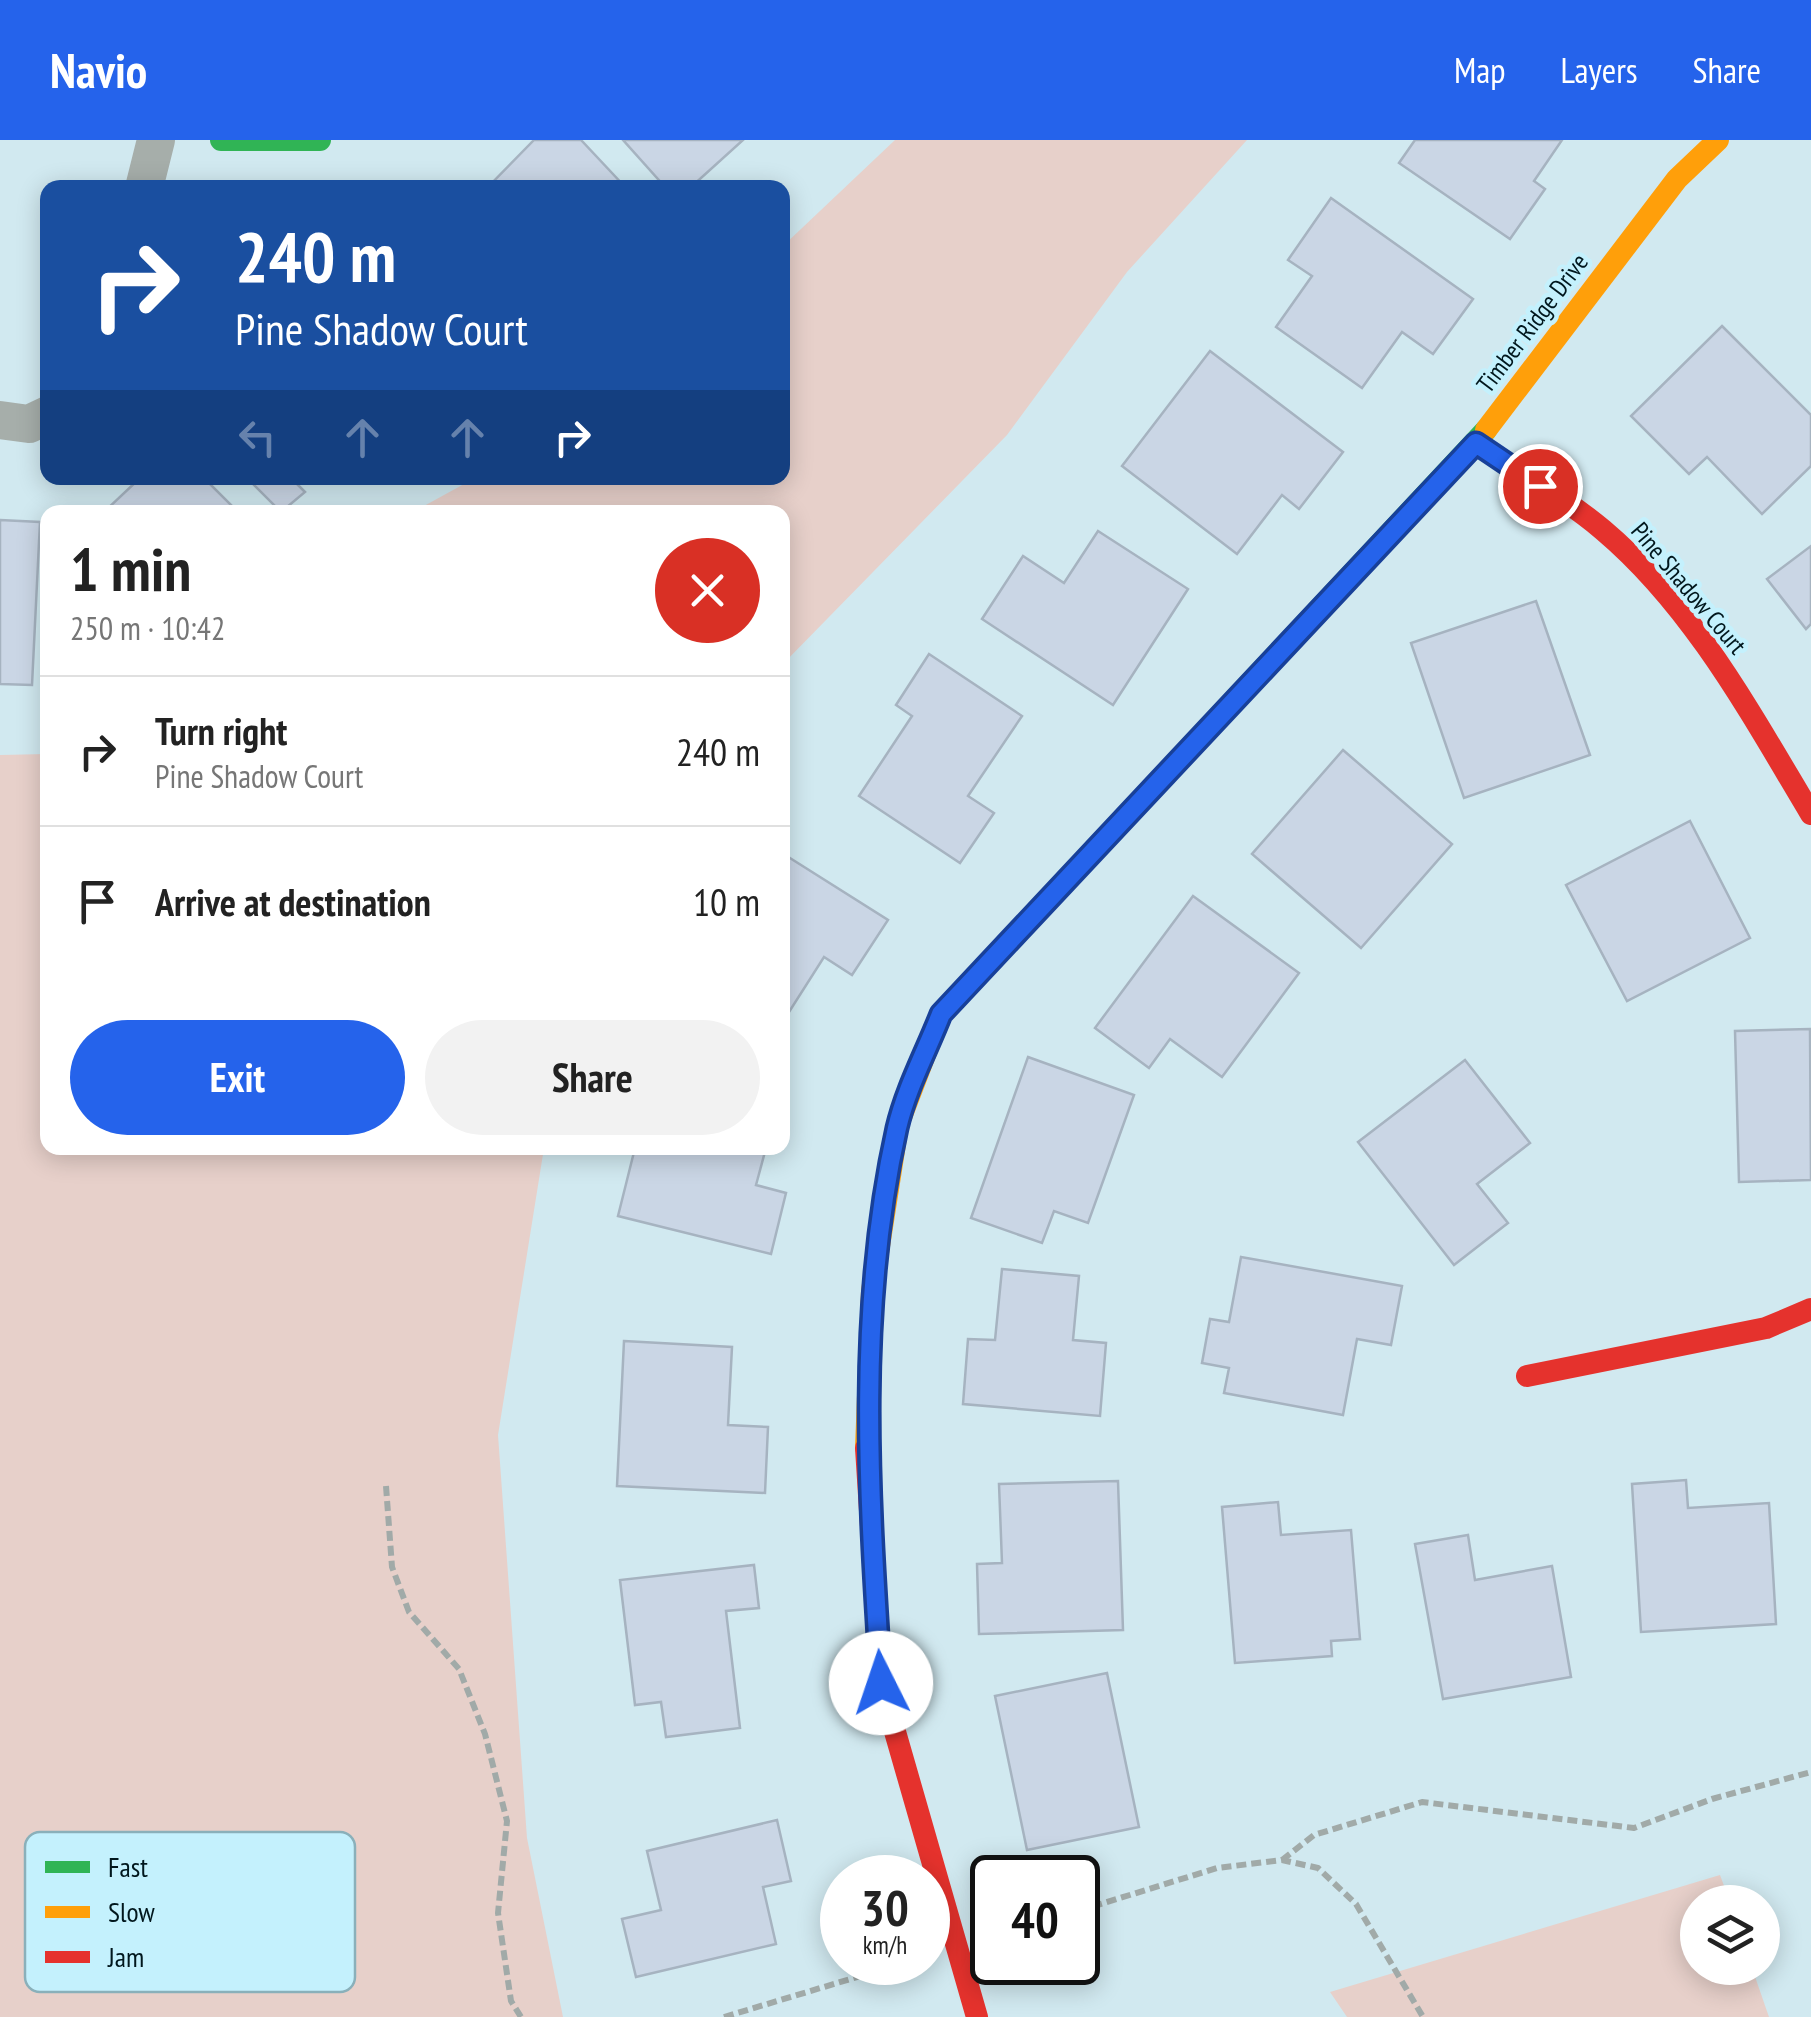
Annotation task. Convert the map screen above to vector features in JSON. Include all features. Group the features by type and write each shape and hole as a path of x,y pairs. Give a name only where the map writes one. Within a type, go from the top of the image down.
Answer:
{"street":[{"path":"146,180 156,140"},
{"path":"222,140 320,140"},
{"name":"Timber Ridge Drive","path":"977,2017 881,1683 868,1423 872,1291 898,1125 941,1014 1476,443 1677,178 1718,140"},
{"path":"0,420 29,424 40,419"},
{"name":"Pine Shadow Court","path":"1476,443 1604,530 1641,567 1727,673 1811,814"},
{"path":"1527,1376 1766,1328 1811,1309"}],"path":[{"path":"386,1486 392,1567 409,1612 459,1669 485,1734 507,1821 498,1913 510,2002 521,2017"},
{"path":"1282,1860 1314,1835 1422,1802 1634,1828 1712,1799 1811,1772"},
{"path":"1100,1903 1217,1868 1282,1860 1318,1868 1356,1904 1422,2017"},
{"path":"724,2017 830,1985"}],"shaded area":[{"path":"895,140 1247,140 1127,272 1007,435 790,657 790,505 426,505 462,485 790,485 790,239"},
{"path":"40,754 40,1155 543,1155 498,1435 527,1838 563,2017 0,2017 0,755"},
{"path":"1720,1875 1724,1885 1687,1885"},
{"path":"1680,1887 1680,1985 1758,1985 1769,2017 1347,2017 1330,1992"}],"building":[{"path":"534,140 581,140 618,180 495,180"},
{"path":"623,140 743,140 699,180 659,180"},
{"path":"1415,140 1562,140 1534,181 1545,189 1510,239 1399,163"},
{"path":"1331,198 1473,299 1433,354 1402,332 1362,388 1276,327 1312,276 1288,260"},
{"path":"1722,326 1811,415 1811,466 1762,514 1707,457 1689,474 1631,416"},
{"path":"1210,351 1343,452 1299,509 1282,495 1237,554 1122,466"},
{"path":"133,485 211,485 231,505 111,505"},
{"path":"254,485 298,485 305,492 289,505 274,505"},
{"path":"0,520 40,522 32,685 0,684"},
{"path":"1098,531 1188,589 1113,705 982,619 1023,556 1064,583"},
{"path":"1811,546 1811,624 1806,629 1767,579"},
{"path":"1536,601 1590,755 1464,798 1411,643"},
{"path":"929,654 1022,716 968,796 994,813 960,863 859,796 912,716 896,705"},
{"path":"1343,750 1452,844 1361,948 1252,854"},
{"path":"1690,821 1750,938 1627,1001 1566,885"},
{"path":"790,858 888,920 852,975 824,957 790,1010"},
{"path":"1193,896 1299,973 1222,1077 1170,1039 1149,1068 1095,1028"},
{"path":"1810,1029 1811,1180 1739,1182 1735,1031"},
{"path":"1028,1057 1134,1095 1088,1223 1054,1211 1042,1243 971,1218"},
{"path":"1465,1060 1530,1143 1477,1184 1508,1223 1454,1265 1358,1142"},
{"path":"633,1155 764,1155 756,1185 786,1193 771,1254 618,1216"},
{"path":"1241,1257 1402,1286 1391,1345 1357,1339 1343,1415 1224,1393 1229,1368 1202,1363 1210,1319 1229,1322"},
{"path":"1002,1269 1079,1276 1073,1340 1106,1343 1100,1416 963,1404 968,1339 995,1340"},
{"path":"624,1341 732,1347 728,1425 768,1427 765,1493 617,1486"},
{"path":"1686,1480 1688,1508 1769,1503 1776,1624 1641,1632 1632,1484"},
{"path":"1118,1481 1123,1630 979,1634 977,1564 1002,1563 999,1484"},
{"path":"1278,1502 1281,1535 1351,1530 1360,1639 1331,1641 1332,1656 1235,1663 1222,1507"},
{"path":"1468,1535 1475,1580 1552,1566 1571,1677 1443,1699 1415,1544"},
{"path":"754,1565 759,1608 726,1611 740,1728 666,1737 661,1702 635,1705 620,1580"},
{"path":"1107,1673 1139,1827 1027,1850 995,1696"},
{"path":"777,1820 791,1881 763,1887 776,1944 636,1977 622,1919 661,1910 647,1851"}],"traffic: fast":[{"path":"221,140 320,140"},
{"path":"1019,930 1486,430"}],"traffic: slow":[{"path":"1486,430 1677,179 1718,140"},
{"path":"866,1448 872,1291 898,1125 941,1013 1019,930"}],"traffic: jam":[{"path":"1476,443 1588,518 1665,592 1718,663 1811,814"},
{"path":"1527,1376 1766,1328 1811,1309"},
{"path":"866,1448 881,1683 977,2017"}],"route":[{"path":"881,1683 866,1461 872,1291 898,1125 941,1014 1476,443 1540,486"}]}
